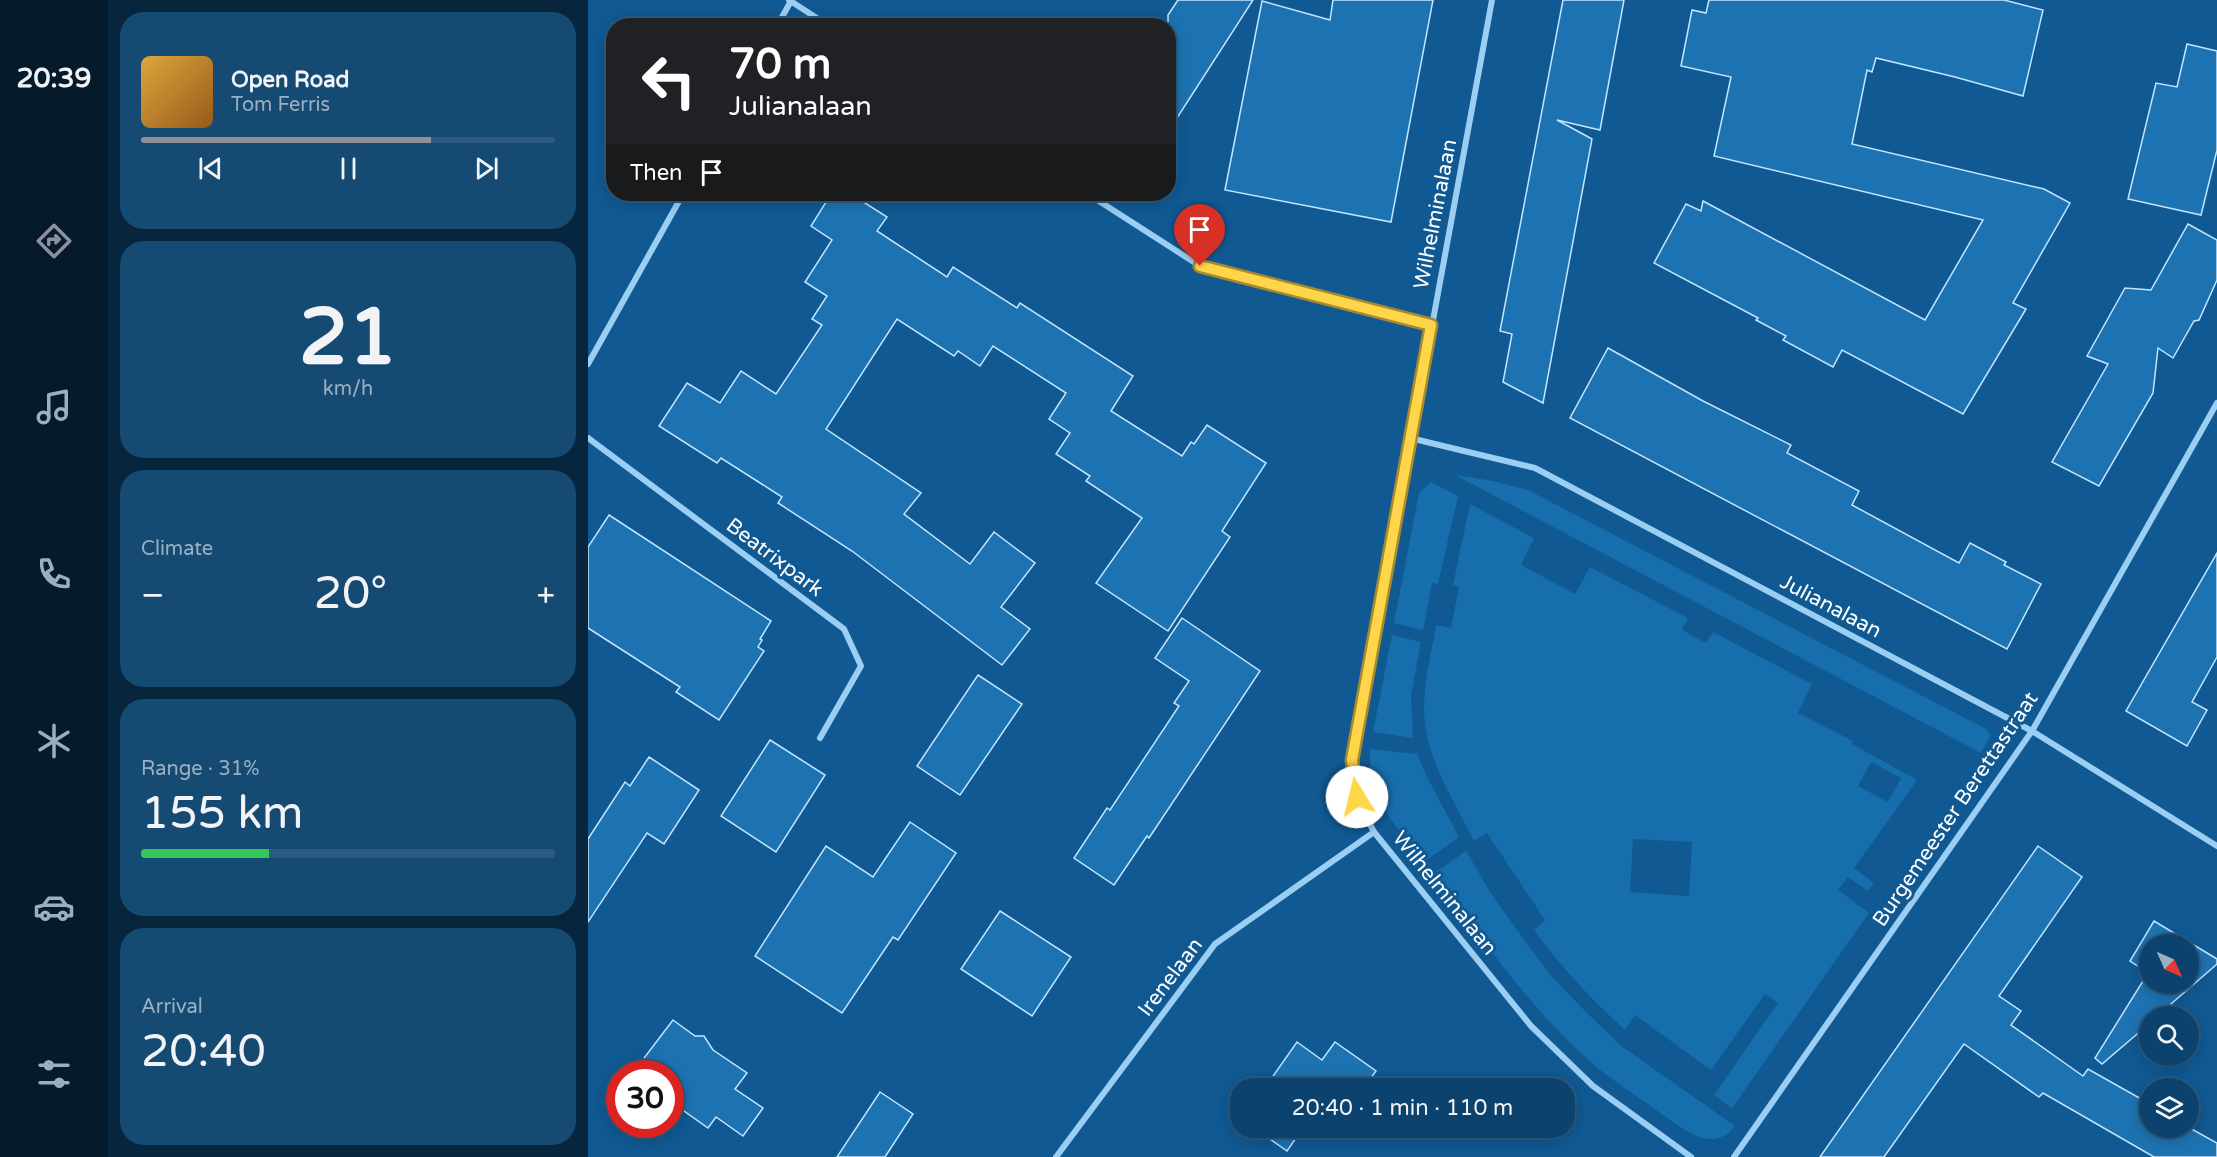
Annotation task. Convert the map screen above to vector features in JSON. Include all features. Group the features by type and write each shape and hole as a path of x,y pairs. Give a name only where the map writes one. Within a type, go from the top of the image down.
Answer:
{"street":[{"path":"781,18 790,0 817,18"},
{"name":"Wilhelminalaan","path":"1492,0 1352,760 1357,797 1374,832 1531,1026 1593,1086 1691,1157"},
{"path":"588,363 679,201"},
{"path":"1099,201 1200,266 1431,325"},
{"name":"Burgemeester Berettastraat","path":"1734,1157 2032,731 2217,403"},
{"name":"Beatrixpark","path":"588,438 844,629 861,666 820,738"},
{"name":"Julianalaan","path":"1410,438 1534,468 2032,731 2217,846"},
{"name":"Irenelaan","path":"1056,1157 1215,944 1374,832"}],"shaded area":[{"path":"1455,475 1528,490 1986,729 1991,735 1981,753"},
{"path":"1431,482 1458,496 1438,584 1432,583 1423,630 1394,623 1419,493"},
{"path":"1470,504 1534,538 1521,565 1575,594 1590,567 1688,618 1682,630 1706,643 1713,632 1812,684 1798,713 1853,741 1852,744 1917,780 1854,868 1874,883 1868,891 1848,877 1838,890 1869,913 1732,1108 1714,1095 1778,1003 1765,994 1711,1070 1635,1015 1625,1030 1577,982 1534,930 1545,920 1487,833 1474,841 1441,777 1425,726 1425,687 1436,625 1451,628 1459,586 1453,585","holes":["1871,762 1901,778 1888,802 1858,786","1633,839 1692,842 1689,896 1630,892"]},
{"path":"1392,635 1421,642 1411,696 1413,738 1373,732"},
{"path":"1370,749 1417,754 1459,837 1424,862 1385,810 1374,782"},
{"path":"1466,851 1492,895 1550,975 1620,1045 1735,1126 1726,1135 1716,1139 1706,1139 1685,1130 1600,1070 1553,1026 1511,977 1433,874"}],"building":[{"path":"1178,0 1253,0 1176,120 1176,18 1168,18"},
{"path":"1333,0 1433,0 1391,222 1225,190 1262,1 1330,20"},
{"path":"1563,0 1624,0 1600,130 1557,120 1592,139 1543,403 1503,382 1512,334 1500,331"},
{"path":"1709,0 2004,0 2043,10 2023,96 1876,58 1872,72 1867,70 1852,144 2044,189 2070,203 2013,303 2026,309 1963,414 1842,350 1833,367 1783,340 1786,336 1756,320 1758,318 1654,263 1686,204 1701,211 1703,201 1925,320 1983,220 1714,156 1731,77 1681,66 1692,10 1706,13"},
{"path":"2187,44 2217,51 2217,150 2201,215 2128,199 2156,83 2177,87"},
{"path":"827,201 862,201 887,217 877,231 947,277 953,267 1017,308 1020,303 1133,376 1111,411 1182,456 1191,442 1194,444 1207,425 1266,463 1222,531 1230,537 1168,631 1096,583 1142,518 1086,481 1090,476 1056,454 1070,433 1049,419 1066,393 993,346 980,366 958,351 954,356 897,319 826,429 921,493 904,514 970,564 994,532 1035,563 1001,607 1030,629 1002,665 852,551 778,503 782,497 721,458 717,463 659,426 687,383 720,403 741,371 776,394 822,325 812,319 827,296 805,282 832,240 811,226"},
{"path":"2188,224 2217,240 2217,280 2199,320 2194,321 2173,358 2158,348 2153,393 2099,486 2052,462 2108,364 2087,356 2125,288 2151,290"},
{"path":"1608,348 1703,401 1791,445 1787,453 1859,491 1852,505 1959,563 1970,543 2006,562 2004,565 2041,584 2007,649 1570,418"},
{"path":"609,515 771,621 758,647 764,651 719,720 676,692 680,687 588,628 588,547"},
{"path":"2217,553 2217,657 2192,702 2207,710 2187,746 2126,711"},
{"path":"1182,618 1260,671 1149,838 1147,836 1114,885 1074,858 1107,808 1110,810 1179,706 1174,703 1189,681 1155,658"},
{"path":"978,675 1022,704 960,795 917,766"},
{"path":"770,740 825,775 776,852 721,816"},
{"path":"649,757 699,790 664,844 647,833 588,922 588,839 625,782 630,786"},
{"path":"910,822 956,853 898,940 893,937 842,1013 755,956 826,846 873,877"},
{"path":"2038,846 2082,877 1999,996 2021,1011 2011,1025 2083,1076 2088,1069 2139,1098 2139,1138 2199,1138 2199,1133 2217,1143 2217,1157 2154,1157 2043,1093 2039,1097 1964,1044 1884,1157 1820,1157"},
{"path":"1000,911 1071,957 1032,1016 961,969"},
{"path":"2154,921 2176,934 2146,934"},
{"path":"2139,946 2139,967 2130,961"},
{"path":"2199,948 2217,959 2217,964 2199,980"},
{"path":"2139,987 2139,994 2182,994 2169,1006 2139,1006 2139,1032 2102,1064 2095,1058"},
{"path":"673,1020 695,1036 704,1036 713,1050 747,1073 735,1089 763,1108 743,1136 716,1117 708,1128 684,1111 684,1060 647,1060 644,1058"},
{"path":"1297,1042 1322,1060 1335,1042 1376,1071 1371,1078 1272,1078"},
{"path":"880,1092 913,1114 885,1157 837,1157"},
{"path":"1268,1138 1296,1138 1287,1151"}],"route":[{"path":"1200,266 1431,325 1352,760 1357,797"}]}
